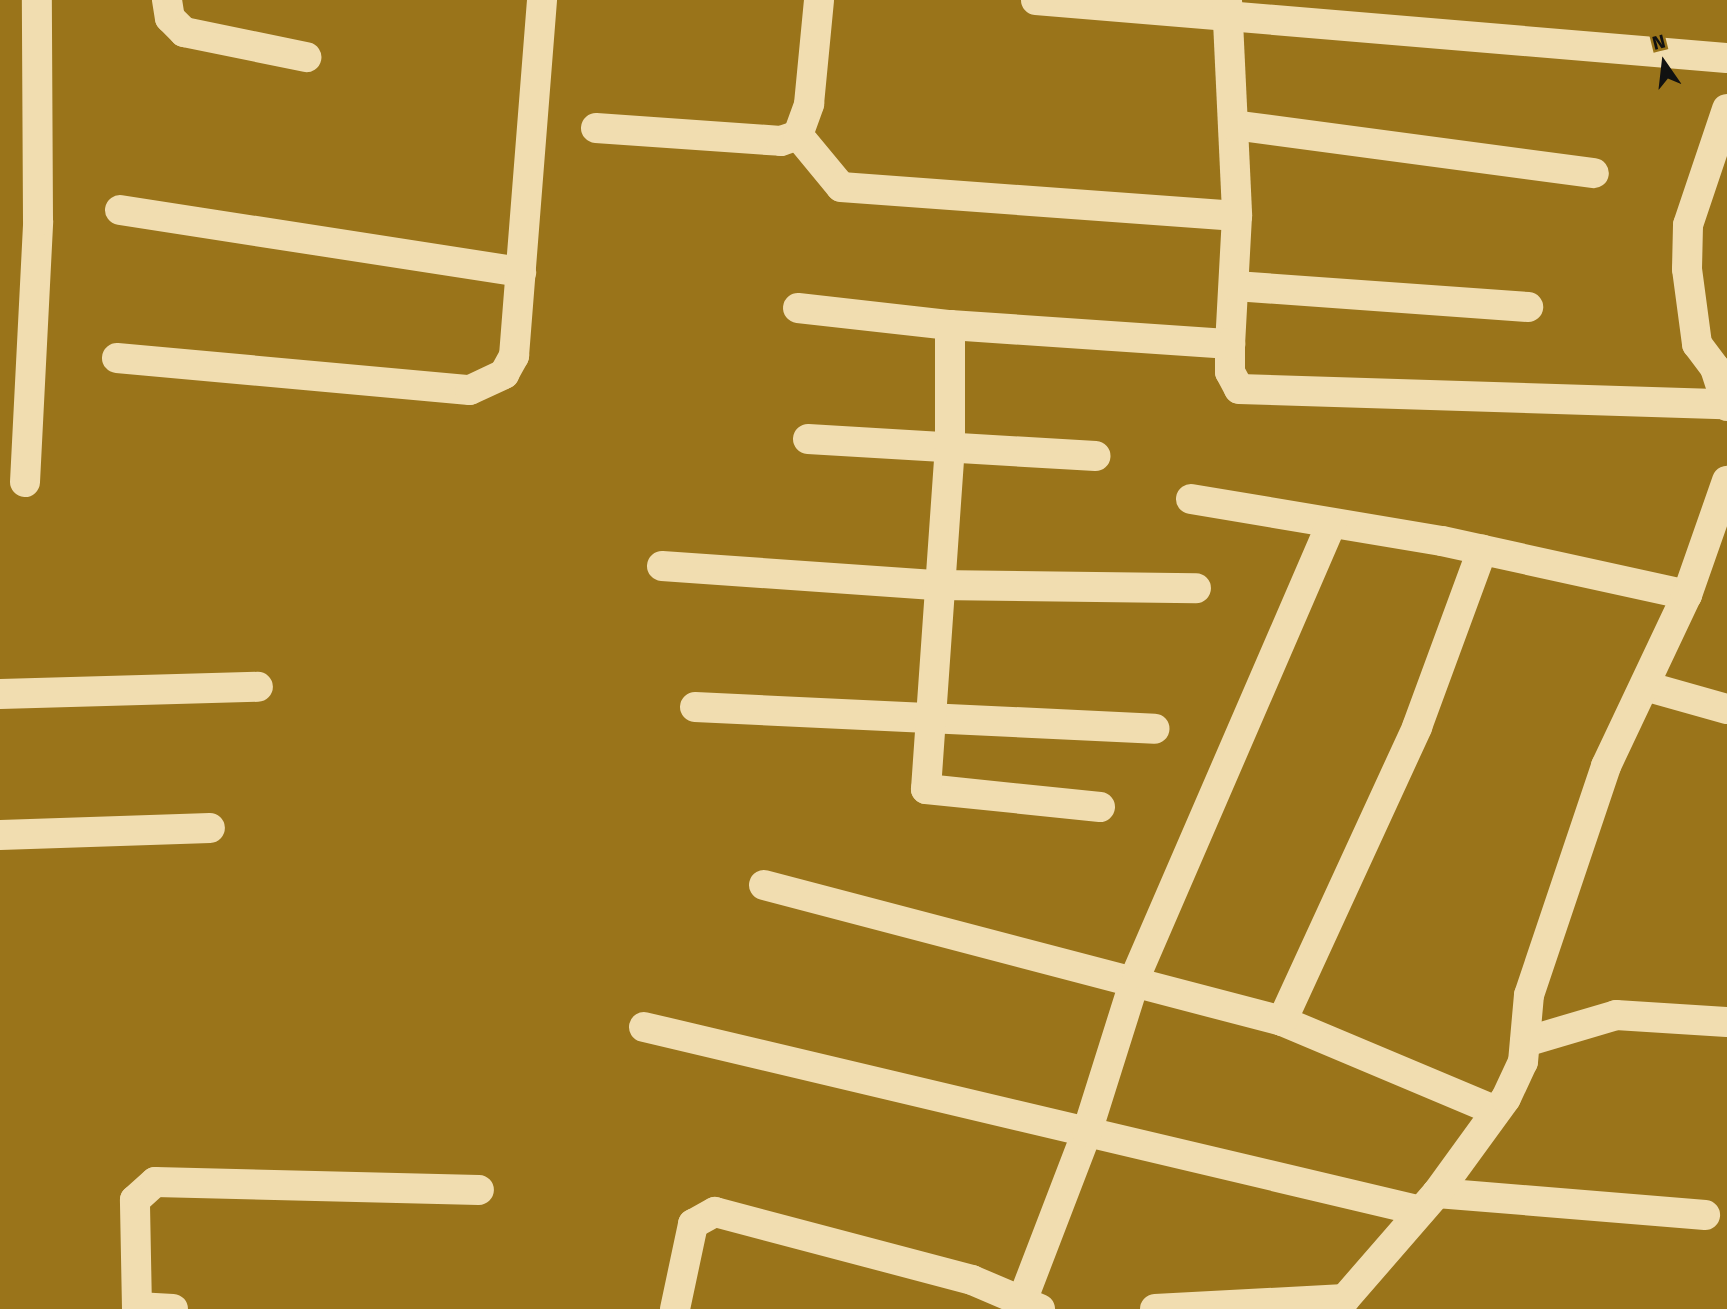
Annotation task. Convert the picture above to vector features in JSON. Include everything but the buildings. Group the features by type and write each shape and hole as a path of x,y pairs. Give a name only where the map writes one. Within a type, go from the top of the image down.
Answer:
{"street":[{"path":"26,482 38,220 37,0"},
{"path":"167,0 170,18 184,32 306,57"},
{"path":"117,358 470,390 489,385 514,356 542,0"},
{"path":"798,135 809,104 819,0"},
{"path":"1036,0 1227,7 1727,58"},
{"path":"1227,7 1237,216 1230,372 1239,389 1726,405 1715,368 1697,344 1687,270 1688,225 1727,109"},
{"path":"1233,125 1594,173"},
{"path":"596,128 781,141 798,135"},
{"path":"798,135 841,187 1237,216"},
{"path":"120,210 521,272"},
{"path":"1235,286 1528,307"},
{"path":"799,308 950,325 1230,344"},
{"path":"950,325 950,448 937,584 930,714 930,793 1100,807"},
{"path":"808,439 1095,456"},
{"path":"1155,1309 1341,1304 1429,1202 1496,1111 1523,1062 1529,995 1606,766 1687,595 1716,549 1727,481"},
{"path":"1191,499 1649,581 1687,595"},
{"path":"675,1309 693,1224 715,1212 960,1276 1027,1307 1134,984 1332,523"},
{"path":"1282,1021 1418,727 1482,550"},
{"path":"662,566 937,584 1196,588"},
{"path":"1645,686 1727,709"},
{"path":"0,694 257,687"},
{"path":"695,707 930,714 1154,729"},
{"path":"0,835 210,828"},
{"path":"764,885 1282,1021 1496,1111"},
{"path":"1525,1042 1616,1015 1727,1022"},
{"path":"644,1027 1087,1132 1429,1202 1705,1215"},
{"path":"173,1309 137,1308 135,1200 155,1182 479,1190"}]}
